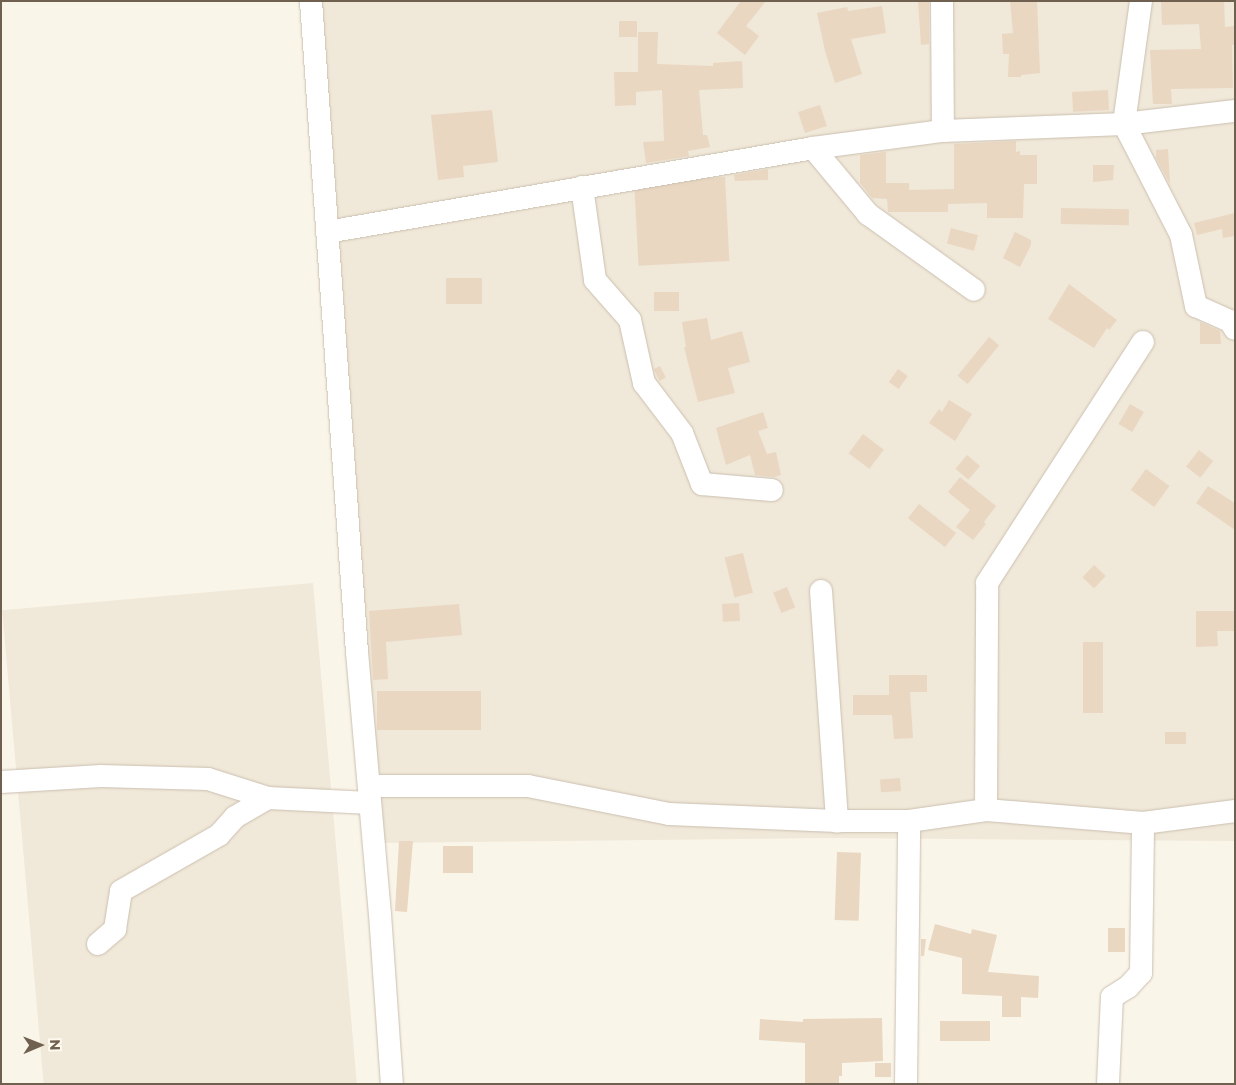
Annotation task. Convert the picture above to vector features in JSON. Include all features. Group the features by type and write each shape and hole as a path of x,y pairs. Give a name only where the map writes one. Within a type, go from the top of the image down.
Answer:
{"street":[{"path":"311,1 392,1084"},
{"path":"942,1 943,131"},
{"path":"1140,1 1124,124 1181,235 1196,306 1230,321 1235,329"},
{"path":"327,232 814,148 943,131 1124,124 1235,110"},
{"path":"814,148 868,214 974,290"},
{"path":"582,187 595,280 630,320 644,383 682,433 702,484 772,490"},
{"path":"986,810 987,583 1143,342"},
{"path":"822,591 837,821"},
{"path":"1,782 101,776 208,779 268,798 370,795 528,786 669,814 837,821 909,821 986,810 1143,823 1235,811"},
{"path":"98,944 115,929 121,891 219,835 235,817 268,798"},
{"path":"906,1084 909,821"},
{"path":"1108,1084 1112,997 1128,987 1141,973 1143,823"}],"shaded area":[{"path":"314,1 1235,1 1235,841 823,838 376,843"},
{"path":"313,583 357,1084 44,1084 2,610"}],"building":[{"path":"741,1 766,1 746,26 759,36 745,55 717,33"},
{"path":"918,1 929,1 929,44 921,45"},
{"path":"1010,1 1037,1 1040,73 1021,75 1021,77 1008,77 1009,54 1003,54 1002,34 1013,33"},
{"path":"1161,1 1224,1 1225,27 1235,26 1235,45 1232,45 1233,88 1171,89 1172,104 1153,104 1150,50 1201,49 1199,24 1162,25"},
{"path":"882,6 886,33 851,39 862,74 835,83 825,51 817,13 847,7 848,11"},
{"path":"619,21 637,21 637,37 619,37"},
{"path":"638,32 658,32 657,64 713,66 713,63 742,61 743,88 699,90 703,135 707,135 710,147 688,151 689,156 646,163 643,142 664,141 662,90 636,92 636,105 615,106 614,72 638,72"},
{"path":"1108,90 1109,110 1073,112 1072,92"},
{"path":"820,105 827,126 805,133 798,112"},
{"path":"492,110 498,162 463,166 464,177 438,180 431,115"},
{"path":"1016,141 1016,152 1020,151 1020,155 1037,155 1037,184 1024,184 1023,218 987,218 987,203 948,204 948,212 888,212 887,199 872,198 860,183 860,155 886,152 886,183 909,183 909,190 954,189 954,144"},
{"path":"1168,149 1170,184 1156,158 1156,150"},
{"path":"1093,165 1114,165 1113,180 1093,182"},
{"path":"768,169 768,180 735,181 734,175"},
{"path":"725,177 729,261 639,266 634,182"},
{"path":"1061,208 1129,209 1129,225 1061,224"},
{"path":"1235,213 1235,236 1223,238 1222,229 1197,235 1194,223"},
{"path":"951,228 978,235 974,251 947,243"},
{"path":"1015,232 1031,240 1031,245 1020,267 1003,258"},
{"path":"446,278 482,278 482,304 446,304"},
{"path":"1069,284 1117,320 1109,330 1107,328 1094,348 1048,319"},
{"path":"654,292 679,292 679,311 654,311"},
{"path":"707,318 711,340 742,331 750,362 728,368 735,393 698,402 684,347 686,347 682,322"},
{"path":"1200,322 1220,331 1221,344 1200,344"},
{"path":"989,337 999,345 968,384 958,376"},
{"path":"660,366 666,378 660,381 654,369"},
{"path":"898,369 908,376 899,389 889,382"},
{"path":"949,400 972,414 955,441 929,423 939,409 942,412"},
{"path":"1130,404 1144,412 1132,432 1118,424"},
{"path":"763,412 768,428 758,431 767,454 776,452 781,475 774,477 755,475 750,455 726,465 716,428"},
{"path":"863,434 884,450 869,469 849,453"},
{"path":"1199,450 1213,461 1200,478 1186,467"},
{"path":"967,455 980,466 968,480 955,469"},
{"path":"1146,469 1169,486 1154,507 1131,490"},
{"path":"960,477 996,506 984,522 986,524 973,540 956,527 970,510 948,492"},
{"path":"1208,486 1235,503 1235,530 1196,503"},
{"path":"919,504 956,533 945,547 908,518"},
{"path":"743,553 753,593 734,597 725,558"},
{"path":"1094,565 1106,576 1094,588 1082,577"},
{"path":"787,587 795,607 781,613 773,593"},
{"path":"739,603 740,621 723,622 722,604"},
{"path":"459,604 462,635 386,642 388,679 373,680 369,611"},
{"path":"1196,611 1235,611 1235,631 1217,631 1218,646 1196,647"},
{"path":"1083,642 1103,642 1103,713 1083,713"},
{"path":"889,675 927,675 927,692 910,692 913,738 894,739 892,715 853,715 853,695 889,695"},
{"path":"377,691 481,691 481,730 377,730"},
{"path":"1165,732 1186,732 1186,744 1165,744"},
{"path":"900,778 901,791 881,792 880,779"},
{"path":"399,841 413,841 407,912 395,911"},
{"path":"443,846 473,846 473,873 443,873"},
{"path":"837,852 861,853 859,921 835,920"},
{"path":"935,924 971,934 972,929 997,935 988,972 1039,976 1038,998 1021,997 1021,1017 1002,1017 1002,996 962,994 962,958 928,950"},
{"path":"1108,928 1125,928 1125,952 1108,952"},
{"path":"921,939 926,939 924,956 921,956"},
{"path":"882,1018 883,1061 842,1063 842,1076 839,1076 839,1084 805,1084 805,1043 759,1040 760,1019 803,1022 803,1019"},
{"path":"940,1021 990,1021 990,1041 940,1041"},
{"path":"875,1063 891,1063 891,1077 875,1077"}]}
